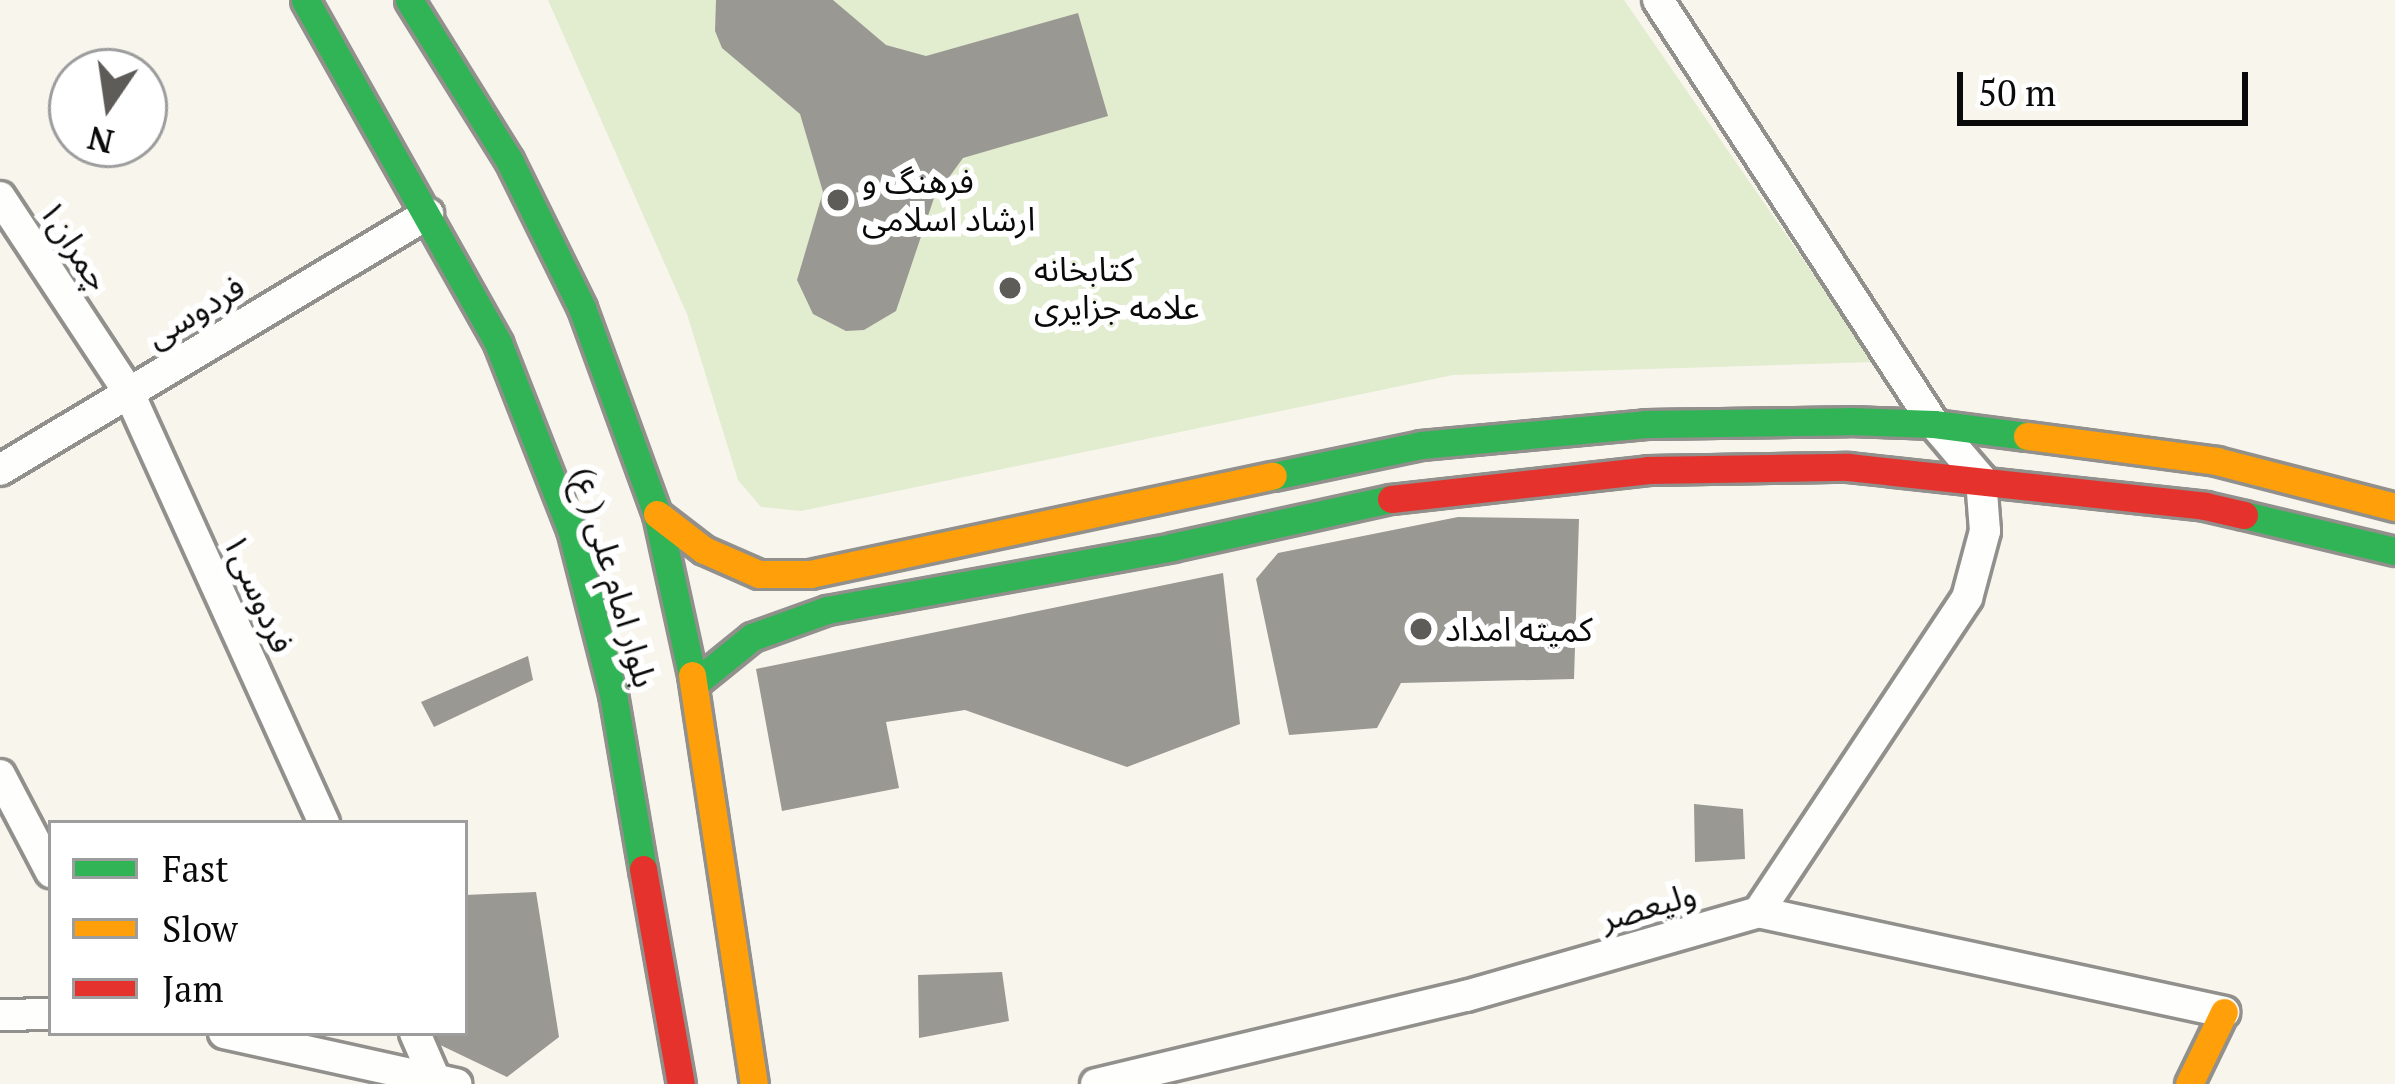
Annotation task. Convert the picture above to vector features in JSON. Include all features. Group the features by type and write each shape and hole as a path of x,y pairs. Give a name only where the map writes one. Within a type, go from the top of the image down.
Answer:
{"main road":[{"name":"بلوار امام علی ( ع)","path":"305,0 498,343 572,529 613,694 682,1084"},
{"name":"بلوار امام علی ( ع)","path":"409,0 509,160 572,287 657,514 694,683 754,1084"},
{"path":"657,514 704,550 759,574 810,574 1421,445 1646,424 1934,424 2216,461 2395,507"},
{"path":"694,683 752,637 788,620 1172,547 1428,491 1671,470 1848,467 1981,479 2205,506 2395,551"},
{"path":"2189,1084 2224,1012"}],"street":[{"path":"1658,0 1934,424 1981,479 1985,531 1967,598 1758,912"},
{"name":"چمران۱","path":"0,197 129,393"},
{"name":"فردوسی","path":"0,470 428,214"},
{"name":"فردوسی۱","path":"129,393 323,820"},
{"path":"0,775 48,866"},
{"name":"ولیعصر","path":"1105,1083 1466,996 1758,912 2224,1012"},
{"path":"0,1015 48,1014"},
{"path":"238,1036 445,1080"},
{"path":"417,1036 445,1080"}],"green space":[{"path":"548,0 1624,0 1874,362 1453,375 801,511 761,507 738,480 687,314"}],"building":[{"path":"716,0 833,0 886,45 926,56 1078,13 1108,116 963,158 934,198 896,311 864,330 846,331 813,314 797,280 823,192 800,114 722,48 715,31"},
{"name":"کمیته امداد","path":"1458,517 1579,519 1574,679 1401,683 1377,728 1289,735 1256,579 1278,553"},
{"path":"1223,573 1240,724 1127,767 965,710 886,722 899,788 782,811 756,669"},
{"path":"528,656 533,680 434,727 421,702"},
{"path":"1694,804 1743,809 1745,859 1695,862"},
{"path":"536,892 559,1037 507,1077 436,1043 433,1036 468,1036 468,895"},
{"path":"1002,972 1009,1021 919,1038 918,975"}],"traffic: fast":[{"path":"305,0 498,343 571,529 613,694 643,869"},
{"path":"409,0 509,160 582,308 657,514 692,675"},
{"path":"1273,476 1421,445 1646,424 1849,421 1934,424 2027,436"},
{"path":"694,684 752,637 827,610 1172,547 1391,499"},
{"path":"2244,515 2395,551"}],"traffic: slow":[{"path":"2027,436 2216,461 2395,507"},
{"path":"657,514 704,550 759,574 810,574 1273,476"},
{"path":"692,675 754,1084"},
{"path":"2189,1084 2224,1012"}],"traffic: jam":[{"path":"1391,499 1648,470 1848,467 2205,506 2244,515"},
{"path":"643,869 681,1084"}],"place":[{"name":"فرهنگ و ارشاد اسلامی","path":"838,200"},
{"name":"کتابخانه علامه جزایری","path":"1010,288"},
{"name":"کمیته امداد","path":"1421,629"}]}
